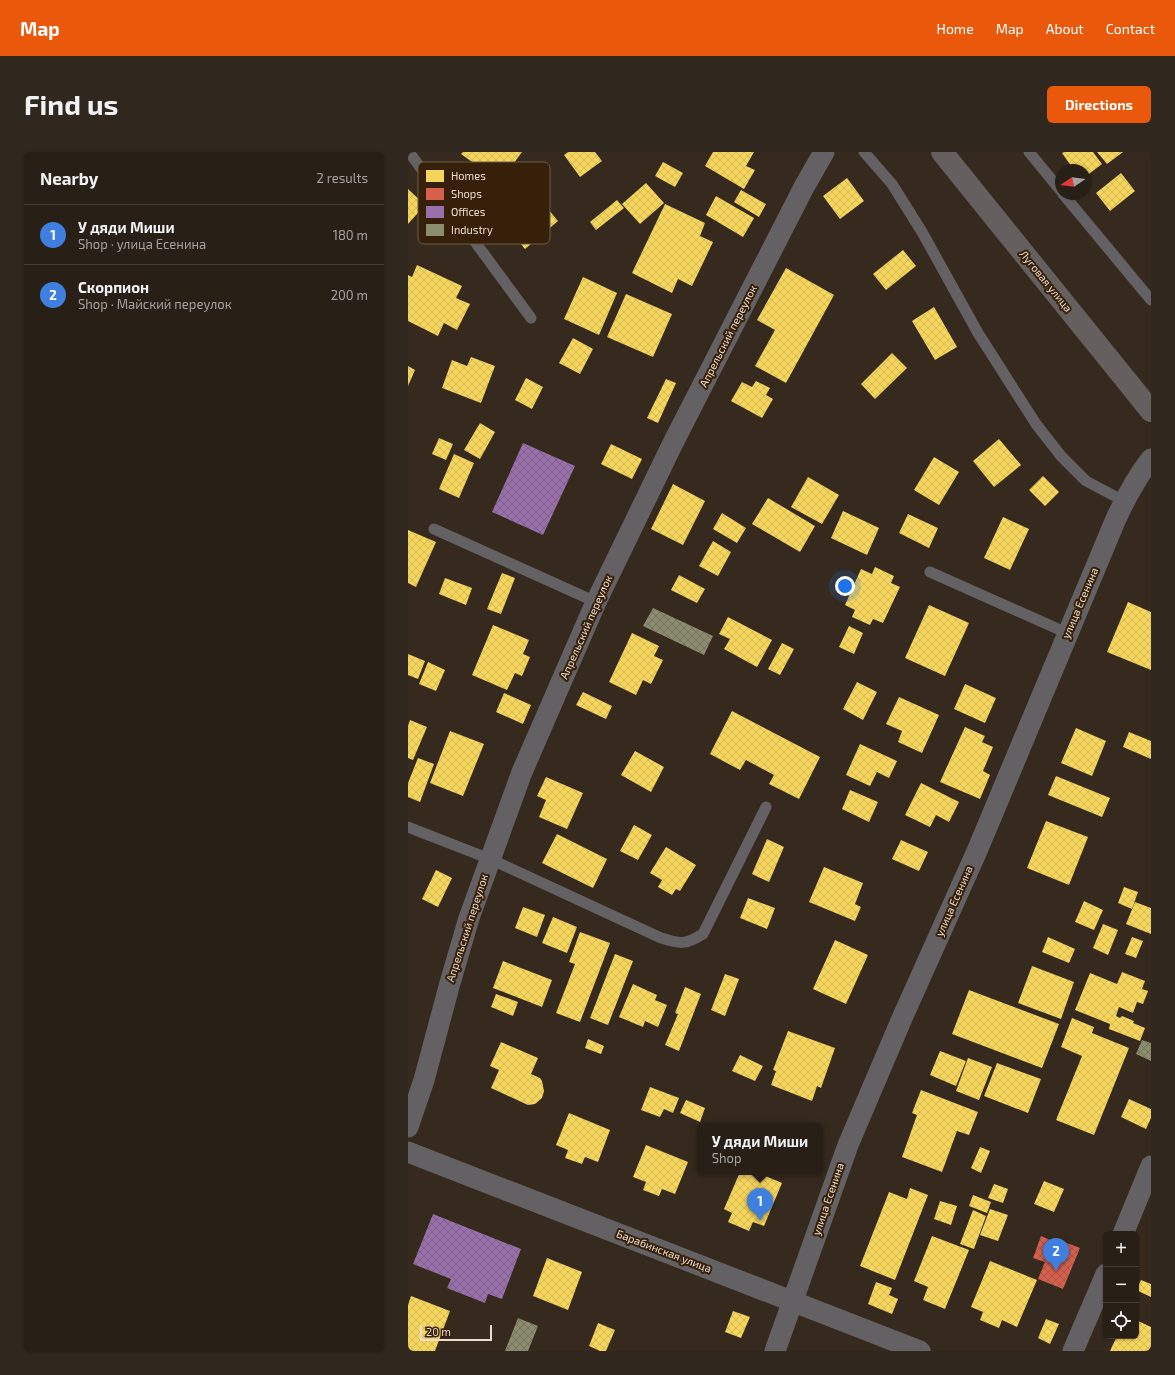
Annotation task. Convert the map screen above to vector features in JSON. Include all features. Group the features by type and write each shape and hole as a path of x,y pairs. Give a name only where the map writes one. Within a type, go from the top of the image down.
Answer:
{"main road":[{"name":"Луговая улица","path":"942,152 1151,411"}],"street":[{"name":"Апрельский переулок","path":"408,1127 424,1080 467,925 522,772 596,602 672,445 804,187 824,152"},
{"name":"улица Есенина","path":"775,1351 848,1145 903,1016 977,851 1067,633 1124,501 1151,459"},
{"name":"Барабинская улица","path":"408,1152 920,1351"},
{"path":"1124,1231 1151,1166"},
{"path":"1074,1351 1103,1281"}],"lane":[{"path":"409,152 418,164"},
{"path":"864,152 892,184 922,232 978,333 1036,424 1061,456 1086,481 1124,501"},
{"path":"1030,152 1055,183"},
{"path":"1068,200 1151,300"},
{"path":"477,244 531,318"},
{"path":"434,529 596,602"},
{"path":"930,572 1067,633"},
{"path":"408,827 490,859 661,938 678,943 691,942 703,934 766,807"}],"building: Homes":[{"path":"463,152 522,152 515,162 472,162 461,154"},
{"path":"568,152 595,152 602,161 580,177 564,155"},
{"path":"713,152 754,152 746,166 755,170 744,189 705,166"},
{"path":"1093,152 1102,164 1091,172 1091,164 1070,164 1062,153"},
{"path":"1097,152 1123,152 1107,164"},
{"path":"663,162 683,173 675,187 655,176"},
{"path":"1121,173 1135,191 1110,211 1096,193"},
{"path":"847,178 864,201 840,219 823,196"},
{"path":"646,183 664,203 640,224 622,204"},
{"path":"408,189 418,198 418,213 408,224"},
{"path":"741,190 766,204 759,217 734,202"},
{"path":"716,196 754,218 743,237 706,215"},
{"path":"617,200 624,208 596,230 590,222"},
{"path":"665,204 705,223 700,236 713,242 692,286 678,279 672,293 632,273"},
{"path":"550,211 558,221 550,228"},
{"path":"521,244 531,244 525,249"},
{"path":"903,250 916,266 886,290 873,274"},
{"path":"417,265 462,286 456,298 470,304 457,330 444,323 438,336 408,321 408,275 412,277"},
{"path":"786,268 834,295 786,383 755,366 775,330 757,320"},
{"path":"583,277 617,293 599,335 564,319"},
{"path":"626,294 672,314 653,357 607,337"},
{"path":"934,307 957,347 935,360 912,321"},
{"path":"573,338 593,349 580,374 559,363"},
{"path":"892,353 907,368 875,399 861,384"},
{"path":"471,357 495,366 481,403 442,388 452,360 467,366"},
{"path":"408,366 415,370 408,386"},
{"path":"526,378 543,387 532,409 515,400"},
{"path":"666,379 676,383 658,423 647,418"},
{"path":"756,381 770,388 766,395 773,399 762,418 731,401 742,382 752,387"},
{"path":"480,423 495,432 480,459 464,450"},
{"path":"439,438 453,444 446,460 432,454"},
{"path":"999,439 1021,465 994,487 973,461"},
{"path":"611,444 642,459 632,479 601,464"},
{"path":"454,454 474,463 459,498 439,489"},
{"path":"934,457 959,472 939,505 914,490"},
{"path":"1043,476 1059,492 1045,506 1029,490"},
{"path":"808,477 839,495 822,524 791,507"},
{"path":"673,484 705,501 683,545 651,529"},
{"path":"768,498 815,526 800,552 752,524"},
{"path":"843,511 879,528 867,555 831,538"},
{"path":"722,513 746,528 737,543 713,529"},
{"path":"908,514 938,528 929,548 899,533"},
{"path":"1003,517 1029,529 1010,570 984,558"},
{"path":"408,530 436,542 416,587 408,583"},
{"path":"713,541 731,552 718,576 699,566"},
{"path":"875,567 894,576 891,583 900,587 883,623 873,619 870,625 852,617 855,610 845,605 861,569 872,574"},
{"path":"502,573 515,578 501,614 487,609"},
{"path":"679,575 705,589 697,603 671,590"},
{"path":"445,578 472,588 466,605 439,594"},
{"path":"1128,602 1151,612 1151,670 1107,652"},
{"path":"929,605 969,623 945,676 905,658"},
{"path":"728,617 772,640 757,667 724,649 730,639 719,634"},
{"path":"493,625 529,640 523,654 530,657 522,676 515,673 507,690 472,675"},
{"path":"849,626 863,633 854,654 839,647"},
{"path":"632,633 659,646 654,656 663,660 651,684 643,680 636,695 609,682"},
{"path":"782,643 794,649 780,675 768,669"},
{"path":"408,654 425,661 418,679 408,675"},
{"path":"428,662 445,670 436,691 419,684"},
{"path":"857,682 877,692 863,720 843,709"},
{"path":"965,684 996,698 985,723 954,709"},
{"path":"583,692 612,706 606,719 576,705"},
{"path":"504,693 531,705 523,724 496,712"},
{"path":"899,697 939,715 922,753 898,742 902,731 886,724"},
{"path":"732,711 820,757 799,799 769,784 774,775 746,760 740,770 710,754"},
{"path":"410,720 427,727 413,760 408,758 408,726"},
{"path":"965,727 985,736 982,742 993,747 983,771 990,775 980,799 940,782"},
{"path":"1076,728 1106,741 1092,776 1061,763"},
{"path":"450,731 484,744 463,796 430,783"},
{"path":"1129,732 1151,741 1151,759 1123,747"},
{"path":"860,744 897,761 889,778 877,772 870,786 846,775"},
{"path":"635,751 664,767 651,792 621,775"},
{"path":"418,758 434,764 420,802 408,797 408,783"},
{"path":"1056,776 1110,798 1102,817 1048,795"},
{"path":"546,777 583,793 567,829 539,817 546,800 537,796"},
{"path":"921,783 959,802 949,822 936,815 930,827 905,815"},
{"path":"850,790 878,802 869,822 842,809"},
{"path":"1046,821 1088,837 1069,885 1027,868"},
{"path":"634,825 652,835 638,860 620,851"},
{"path":"557,834 607,859 593,888 542,863"},
{"path":"767,839 784,847 769,882 752,874"},
{"path":"901,840 928,852 919,871 892,859"},
{"path":"666,847 696,865 680,891 676,889 672,895 658,887 662,880 650,873"},
{"path":"824,867 863,883 855,904 861,907 855,921 809,902"},
{"path":"436,870 452,878 438,907 422,899"},
{"path":"1124,887 1138,892 1132,909 1118,903"},
{"path":"748,898 775,908 767,929 740,918"},
{"path":"1084,901 1103,910 1094,930 1075,922"},
{"path":"1135,902 1151,908 1151,934 1126,924"},
{"path":"523,907 545,915 537,937 515,928"},
{"path":"553,917 577,927 567,953 542,943"},
{"path":"1103,924 1118,930 1108,955 1093,948"},
{"path":"580,932 610,943 580,1022 556,1013 575,964 569,962"},
{"path":"1048,937 1075,949 1069,963 1042,952"},
{"path":"1132,937 1143,941 1136,958 1125,954"},
{"path":"835,940 868,955 846,1004 813,989"},
{"path":"615,954 633,961 608,1025 590,1018"},
{"path":"503,961 552,980 542,1007 493,988"},
{"path":"1032,966 1074,982 1061,1019 1018,1003"},
{"path":"1122,972 1145,981 1142,989 1148,991 1143,1004 1137,1002 1133,1013 1119,1007 1116,1016 1120,1018 1122,1016 1145,1028 1140,1041 1109,1029 1110,1024 1075,1010 1090,973 1117,984"},
{"path":"725,974 739,979 725,1016 711,1010"},
{"path":"633,984 657,995 655,1000 667,1005 658,1027 645,1021 643,1027 619,1017"},
{"path":"685,987 701,994 679,1051 665,1045 678,1014 675,1013"},
{"path":"969,990 1059,1024 1042,1068 952,1034"},
{"path":"496,994 518,1002 513,1016 491,1007"},
{"path":"1072,1018 1094,1027 1092,1033 1129,1048 1094,1135 1056,1120 1082,1056 1061,1047"},
{"path":"788,1031 835,1048 821,1088 817,1086 812,1101 771,1085 776,1071 773,1070"},
{"path":"588,1039 604,1046 601,1054 585,1048"},
{"path":"501,1042 538,1058 531,1074 540,1078 544,1091 542,1098 535,1104 528,1105 491,1088 499,1070 490,1066"},
{"path":"940,1051 966,1061 956,1086 930,1075"},
{"path":"740,1055 763,1066 755,1081 732,1071"},
{"path":"968,1058 992,1067 979,1100 956,1091"},
{"path":"997,1063 1041,1079 1028,1113 984,1096"},
{"path":"650,1087 679,1098 673,1113 664,1109 660,1117 641,1110"},
{"path":"921,1090 978,1112 969,1135 957,1131 942,1172 902,1157 917,1115 912,1113"},
{"path":"1129,1099 1151,1109 1151,1118 1146,1129 1121,1117"},
{"path":"686,1100 705,1108 700,1122 680,1113"},
{"path":"569,1113 610,1130 598,1162 585,1157 582,1164 565,1158 568,1150 556,1145"},
{"path":"646,1145 688,1162 675,1194 662,1189 659,1196 643,1190 646,1182 633,1177"},
{"path":"980,1147 990,1151 981,1173 971,1168"},
{"path":"739,1175 763,1175 782,1183 764,1226 753,1222 749,1231 728,1222 732,1213 724,1209"},
{"path":"1044,1181 1064,1189 1054,1212 1034,1204"},
{"path":"994,1184 1008,1189 1003,1203 988,1198"},
{"path":"910,1188 928,1195 895,1280 860,1266 889,1192 907,1199"},
{"path":"973,1195 991,1202 987,1213 969,1206"},
{"path":"940,1201 957,1206 951,1225 934,1219"},
{"path":"990,1209 1008,1215 998,1241 980,1235"},
{"path":"973,1210 986,1216 974,1249 960,1244"},
{"path":"932,1236 969,1250 945,1309 923,1300 928,1287 914,1281"},
{"path":"547,1258 582,1272 568,1310 533,1296"},
{"path":"990,1261 1037,1280 1017,1327 1002,1320 999,1328 980,1320 983,1312 971,1307"},
{"path":"1141,1280 1151,1284 1151,1297 1139,1291 1139,1284"},
{"path":"876,1282 892,1288 889,1295 898,1299 892,1314 868,1304"},
{"path":"411,1296 450,1311 435,1351 408,1351 408,1305"},
{"path":"733,1311 750,1317 741,1338 725,1332"},
{"path":"1046,1319 1059,1324 1050,1344 1038,1338"},
{"path":"1139,1321 1151,1327 1151,1351 1110,1351 1116,1339 1139,1339"},
{"path":"598,1323 615,1330 606,1351 600,1351 589,1346"}],"building: Shops":[{"path":"1041,1236 1053,1241 1054,1238 1080,1248 1063,1289 1038,1279 1045,1262 1033,1258"}],"building: Offices":[{"path":"523,443 575,466 543,535 492,512"},
{"path":"433,1214 521,1249 502,1299 488,1294 485,1303 447,1288 451,1279 413,1264"}],"building: Industry":[{"path":"653,608 713,636 704,655 643,626"},
{"path":"1142,1040 1151,1043 1151,1061 1136,1054"},
{"path":"518,1318 538,1326 528,1351 505,1351"}],"place":[{"name":"У дяди Миши","path":"760,1221"},
{"name":"Скорпион","path":"1056,1271"}]}
